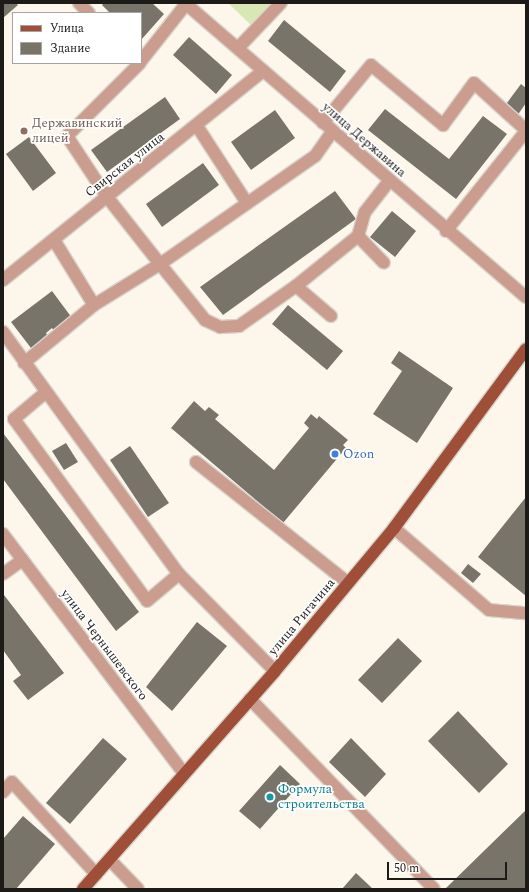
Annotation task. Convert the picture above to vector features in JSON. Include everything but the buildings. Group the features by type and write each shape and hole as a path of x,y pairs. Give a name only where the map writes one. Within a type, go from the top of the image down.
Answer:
{"main road":[{"name":"улица Ригачина","path":"83,889 275,671 394,528 526,349"}],"street":[{"path":"79,3 88,12"},
{"path":"238,48 281,3"},
{"path":"142,59 185,4"},
{"name":"улица Державина","path":"185,4 238,48 446,231 526,297"},
{"path":"138,64 68,136 107,197 160,264 205,320 220,327 239,326 296,286 358,236 365,212 389,181"},
{"path":"323,123 371,65 443,126 474,83 526,131 446,231"},
{"name":"Свирская улица","path":"3,280 198,126 263,71"},
{"path":"198,126 247,203"},
{"path":"24,363 94,305 160,264 314,156 332,132"},
{"path":"358,236 384,263"},
{"path":"54,240 94,305"},
{"path":"296,286 331,316"},
{"path":"3,332 24,363 179,574 275,671"},
{"path":"46,392 14,418 147,601 179,574"},
{"path":"196,462 348,583"},
{"path":"394,528 488,610 526,613"},
{"name":"улица Чернышевского","path":"3,534 184,773"},
{"path":"3,574 22,560"},
{"path":"250,699 434,889"},
{"path":"3,792 12,782 96,874"},
{"path":"110,860 138,889"}],"green space":[{"path":"228,3 271,3 251,25"}],"place":[{"name":"Державинский лицей","path":"24,131"},
{"name":"Ozon","path":"335,454"},
{"name":"Формула строительства","path":"270,797"}]}
